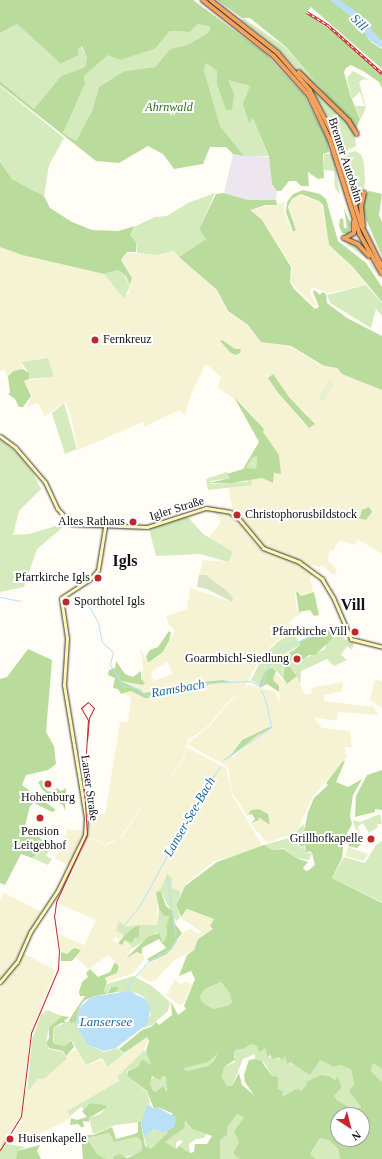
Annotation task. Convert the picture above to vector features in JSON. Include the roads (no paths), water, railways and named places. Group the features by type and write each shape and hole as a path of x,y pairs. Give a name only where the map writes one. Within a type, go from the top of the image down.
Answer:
{"highway":[{"name":"Brenner Autobahn","path":"203,0 256,40 292,74 317,109 337,151"},
{"name":"Brenner Autobahn","path":"211,0 254,33 289,64 320,106 337,151 353,216 380,267"},
{"path":"289,64 346,119 357,134"},
{"name":"Brenner Autobahn","path":"339,158 365,233 382,273"},
{"path":"364,193 361,212 365,233"},
{"path":"353,216 354,233 344,238 362,248 380,267"}],"main road":[{"name":"Igler Straße","path":"0,436 15,447 45,482 55,505 67,521 73,524 147,527 206,508 227,511 239,519 263,548 302,563 322,579 333,597 351,639 382,647"},
{"name":"Lanser Straße","path":"0,982 13,969 33,928 58,890 86,828 64,685 67,638 61,598 90,580 98,570 105,526"}],"water":[{"name":"Sill","path":"330,0 340,0 358,13 382,42 382,48 371,41 353,18"},
{"name":"Lansersee","path":"129,991 145,999 150,1007 149,1020 145,1026 116,1048 104,1051 88,1045 76,1025 79,1008 91,997"},
{"path":"148,1104 154,1109 157,1107 177,1118 174,1127 165,1133 154,1129 144,1137 141,1122"}],"waterway":[{"name":"Ramsbach","path":"0,597 21,601"},
{"name":"Ramsbach","path":"87,603 98,622 102,642 113,652 110,664"},
{"name":"Ramsbach","path":"250,681 259,686 263,683 266,671 280,648 330,629 342,633"},
{"name":"Ramsbach","path":"110,665 117,675"},
{"name":"Ramsbach","path":"117,675 123,687 132,686 148,696 190,690 210,683 249,681"},
{"name":"Lanser-See-Bach","path":"223,760 271,727 266,702 261,690"},
{"name":"Lanser-See-Bach","path":"124,925 140,905 188,817 220,766"},
{"name":"Lanser-See-Bach","path":"136,975 150,960 171,949 176,941 167,876"},
{"name":"Lanser-See-Bach","path":"127,991 128,984 136,975"}],"tram line":[{"path":"0,1150 21,1116 31,1033 58,969 59,951 54,917 56,902 87,834 84,787 88,720 81,708 88,702 94,708 89,718 87,740"}],"railway":[{"path":"307,12 329,26 382,73"}],"place":[{"name":"Fernkreuz","path":"95,340"},
{"name":"Christophorusbildstock","path":"237,515"},
{"name":"Altes Rathaus","path":"133,522"},
{"name":"Pfarrkirche Igls","path":"98,578"},
{"name":"Sporthotel Igls","path":"66,602"},
{"name":"Pfarrkirche Vill","path":"355,632"},
{"name":"Goarmbichl-Siedlung","path":"297,659"},
{"name":"Hohenburg","path":"48,784"},
{"name":"Pension Leitgebhof","path":"40,818"},
{"name":"Grillhofkapelle","path":"371,839"},
{"name":"Huisenkapelle","path":"10,1139"}],"district":[{"name":"Igls","path":"125,561"},
{"name":"Vill","path":"353,605"}],"park label":[{"name":"Ahrnwald","path":"169,108"}]}
